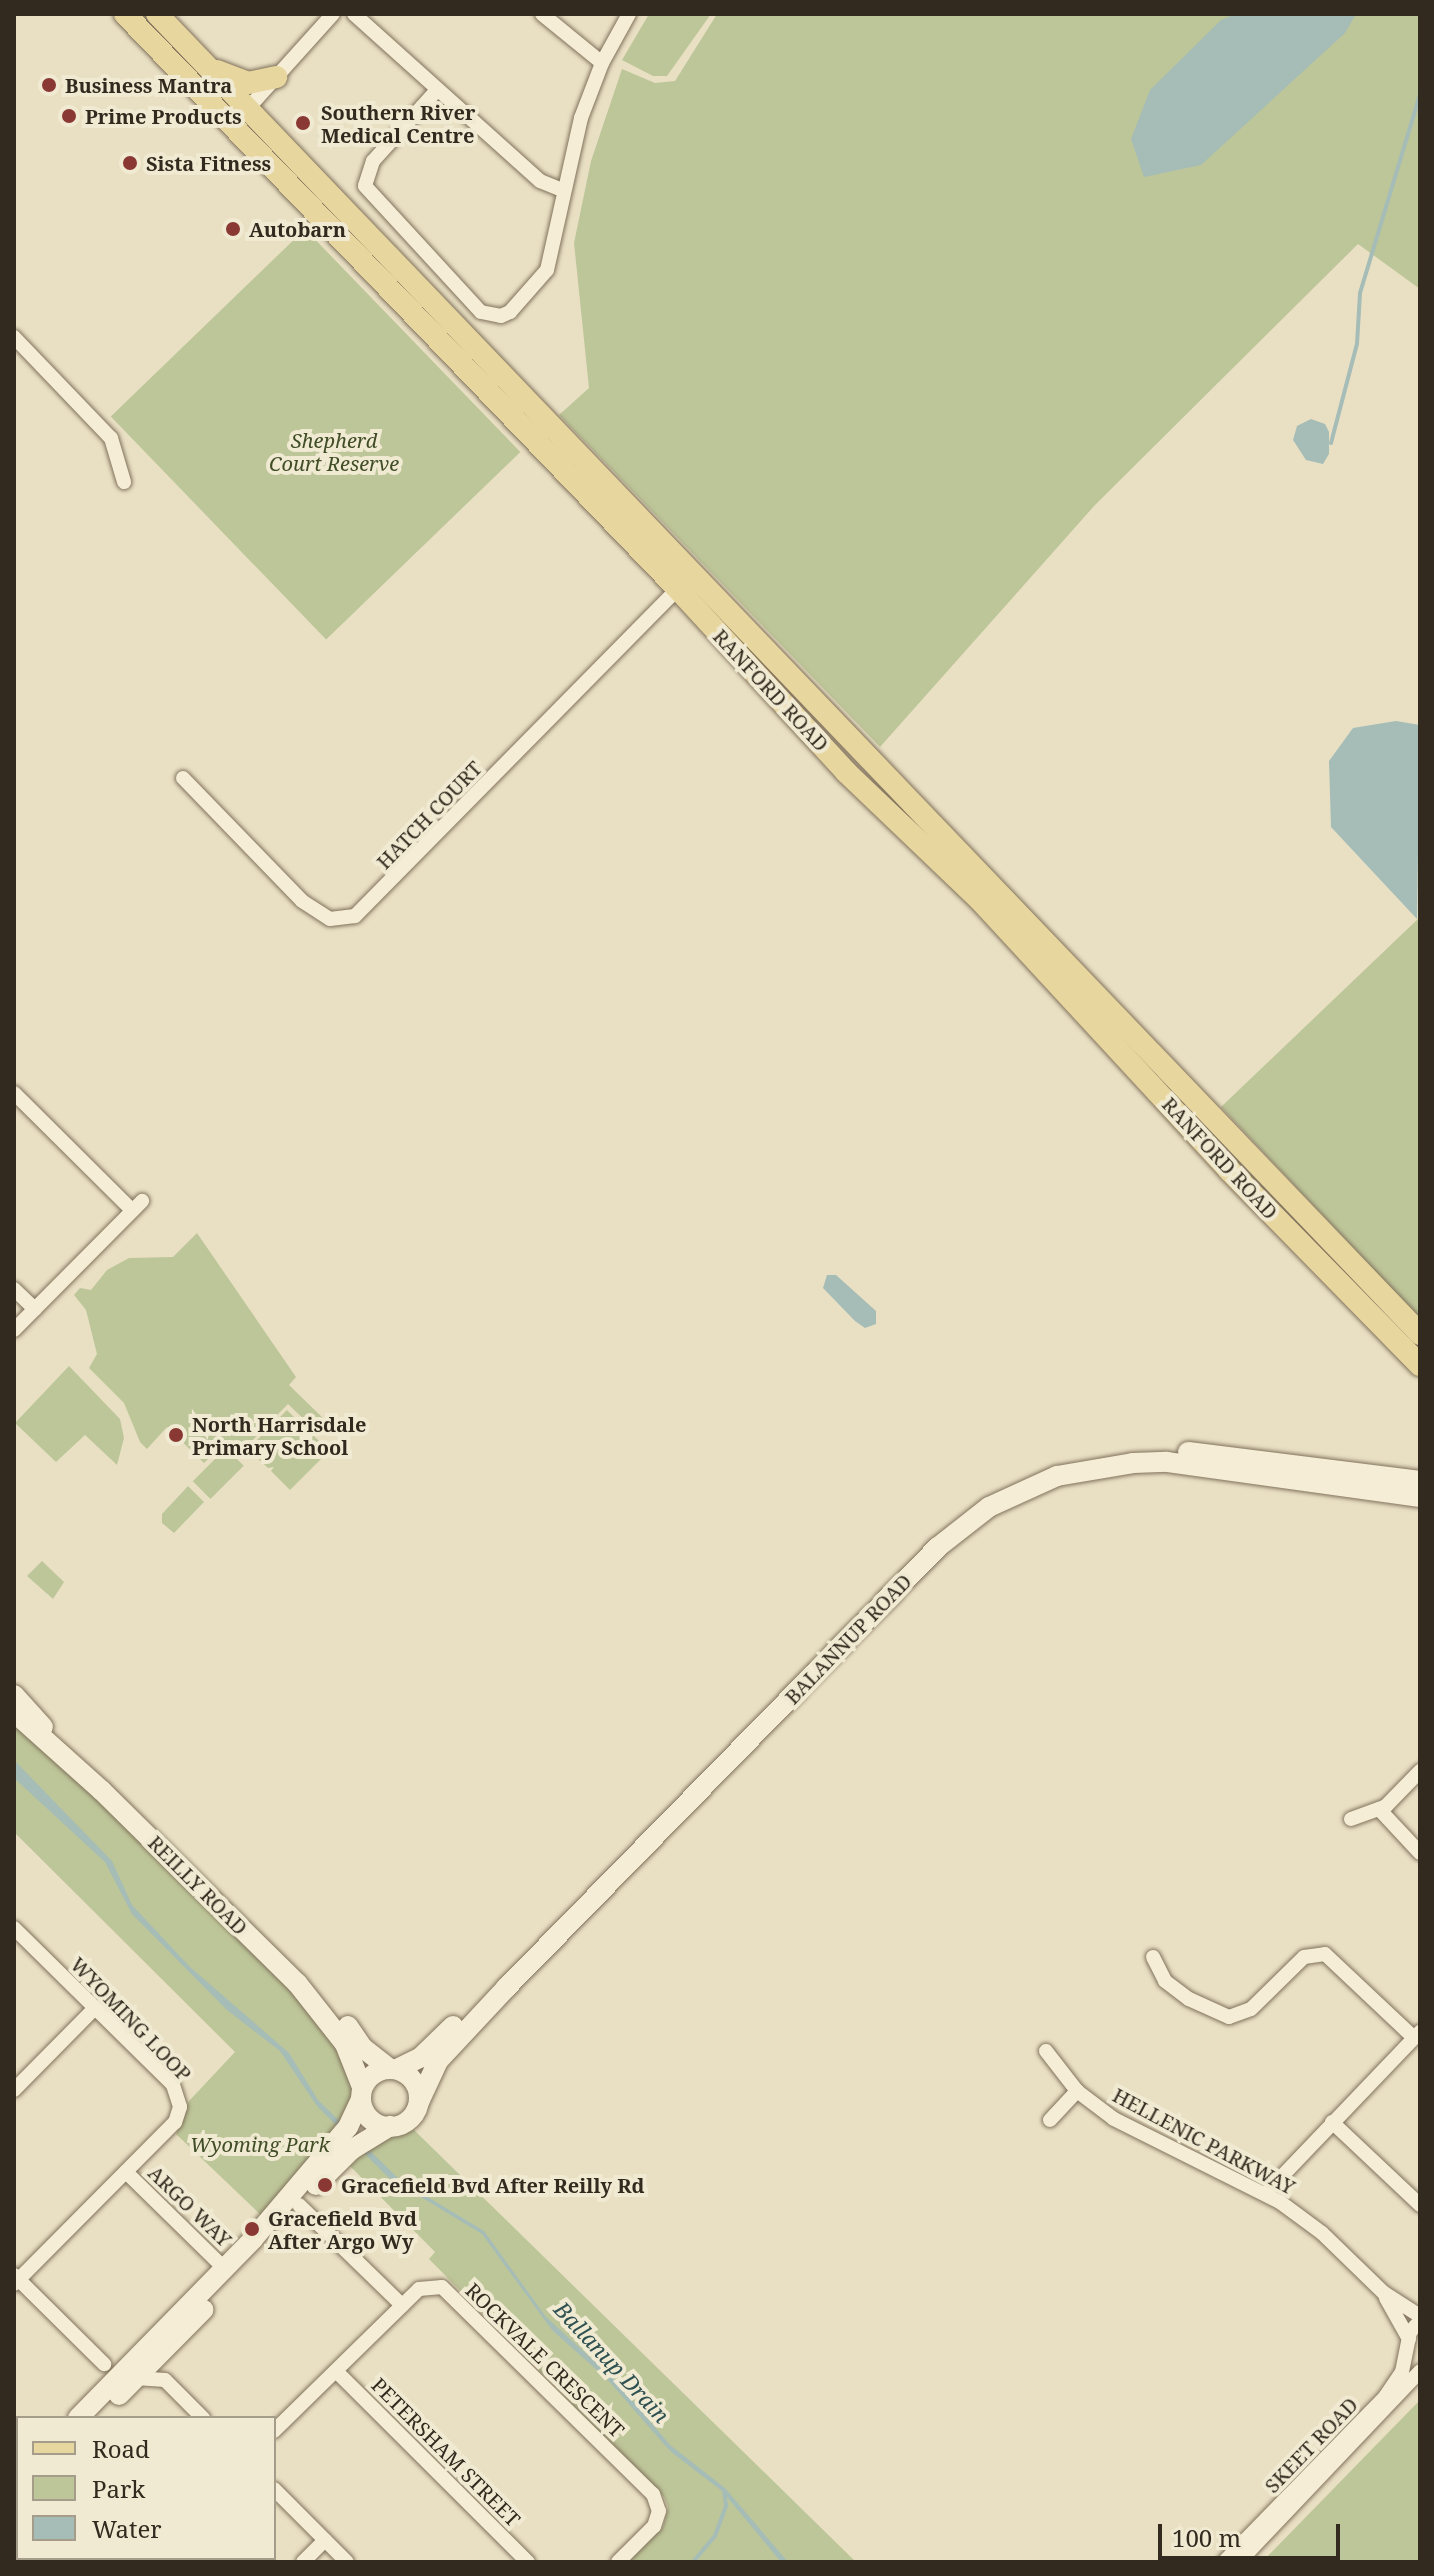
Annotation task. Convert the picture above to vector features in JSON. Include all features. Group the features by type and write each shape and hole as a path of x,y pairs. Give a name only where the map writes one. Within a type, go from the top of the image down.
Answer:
{"main road":[{"name":"RANFORD ROAD","path":"125,14 231,127 684,582 1420,1334"},
{"name":"RANFORD ROAD","path":"157,14 248,108 684,582 846,772 981,901 1229,1170 1420,1365"},
{"path":"206,65 248,83 276,77"}],"street":[{"path":"231,127 333,14"},
{"path":"354,14 540,181 562,190"},
{"path":"542,14 602,63"},
{"path":"437,90 373,161 365,186 481,312 492,316 510,312 547,270 562,190 602,63 629,14"},
{"path":"14,337 111,438 124,482"},
{"name":"HATCH COURT","path":"183,778 302,901 330,919 355,916 684,582"},
{"path":"14,1093 137,1205 14,1330"},
{"path":"14,1289 35,1309"},
{"name":"BALANNUP ROAD","path":"419,2102 438,2061 953,1518 1001,1485 1098,1454 1181,1452 1420,1481"},
{"name":"BALANNUP ROAD","path":"394,2069 420,2058 448,2032 883,1593 989,1507 1046,1480 1091,1467 1167,1462 1420,1497"},
{"name":"REILLY ROAD","path":"14,1695 99,1788"},
{"name":"REILLY ROAD","path":"14,1712 99,1788 297,1983 345,2044 362,2093"},
{"path":"1351,1819 1379,1809 1420,1771"},
{"path":"1379,1809 1420,1853"},
{"name":"WYOMING LOOP","path":"14,1928 173,2085 180,2099 175,2122 16,2280"},
{"path":"1153,1957 1165,1981 1229,2017 1251,2009 1304,1957 1325,1954 1417,2035 1266,2193"},
{"name":"REILLY ROAD","path":"297,1983 333,2007 363,2048 394,2069"},
{"path":"14,2090 94,2009"},
{"name":"HELLENIC PARKWAY","path":"1046,2051 1077,2091 1138,2132 1266,2193 1322,2233 1384,2293 1420,2319"},
{"path":"80,2416 108,2387 133,2371 163,2351 351,2150 390,2126 410,2119 419,2102 412,2078 394,2069 372,2074 348,2127 133,2371 99,2416"},
{"path":"1050,2120 1077,2091"},
{"path":"362,2093 369,2119 390,2126"},
{"path":"1332,2122 1420,2205"},
{"name":"ARGO WAY","path":"126,2172 225,2269"},
{"path":"299,2205 402,2305"},
{"path":"16,2280 104,2364 165,2380 201,2416"},
{"name":"ROCKVALE CRESCENT","path":"276,2429 421,2287 444,2288 653,2494 659,2511 654,2526 618,2562"},
{"name":"HELLENIC PARKWAY","path":"1384,2293 1420,2358"},
{"name":"SKEET ROAD","path":"1224,2562 1385,2397 1402,2372 1409,2343 1420,2319"},
{"path":"163,2351 165,2380"},
{"path":"104,2364 108,2387"},
{"name":"PETERSHAM STREET","path":"336,2371 528,2562"},
{"name":"SKEET ROAD","path":"1239,2562 1420,2371"},
{"path":"276,2491 347,2562"},
{"path":"303,2562 325,2540"}],"green space":[{"path":"649,14 711,14 667,76 653,76 622,60"},
{"path":"717,14 1420,14 1420,289 1358,244 1095,505 880,747 559,415 589,388 574,243 591,161 622,69 655,83 675,81"},
{"name":"Shepherd Court Reserve","path":"305,229 520,452 326,640 111,417"},
{"path":"1420,917 1420,1319 1221,1107"},
{"path":"197,1233 296,1377 289,1385 324,1419 314,1429 288,1404 241,1452 225,1442 204,1463 167,1427 147,1449 140,1442 124,1403 89,1368 97,1354 86,1310 74,1295 80,1288 91,1290 107,1270 129,1258 173,1257"},
{"path":"69,1366 120,1419 124,1438 117,1465 85,1435 56,1462 15,1423"},
{"path":"287,1410 306,1429 303,1433 310,1432 329,1451 290,1490 271,1471 274,1467 268,1468 248,1449"},
{"path":"226,1448 244,1466 210,1499 193,1481"},
{"path":"188,1486 204,1502 174,1533 162,1523 162,1514"},
{"path":"42,1561 64,1582 53,1599 27,1576"},
{"name":"Wyoming Park","path":"14,1712 329,2027 355,2087 352,2112 263,2217 176,2134 189,2101 235,2052 14,1832"},
{"path":"413,2129 856,2562 628,2562 663,2527 668,2507 664,2497 429,2259 435,2252 350,2166 379,2140"},
{"path":"1420,2400 1420,2562 1262,2562"}],"water":[{"path":"1236,14 1356,14 1345,33 1201,165 1144,177 1131,139 1150,90 1221,20"},
{"path":"1311,419 1325,424 1329,432 1329,454 1323,464 1306,460 1293,440 1297,426"},
{"path":"1396,721 1420,725 1417,919 1331,827 1329,761 1353,728"},
{"path":"827,1275 836,1275 876,1311 876,1324 865,1328 855,1321 823,1288"},
{"path":"14,1760 112,1861 132,1905 190,1967 289,2053 318,2100 401,2181 484,2231 546,2317 615,2380 670,2445 725,2488 788,2562 781,2562 722,2491 670,2451 607,2379 552,2330 482,2234 388,2177 317,2106 280,2051 227,2010 132,1914 105,1862 14,1778"}],"waterway":[{"path":"1331,443 1357,344 1360,293 1420,94"},
{"path":"693,2562 715,2536 726,2505 724,2491"}],"place":[{"name":"Business Mantra","path":"49,85"},
{"name":"Prime Products","path":"69,116"},
{"name":"Southern River Medical Centre","path":"303,123"},
{"name":"Sista Fitness","path":"130,163"},
{"name":"Autobarn","path":"233,229"},
{"name":"North Harrisdale Primary School","path":"176,1435"},
{"name":"Gracefield Bvd After Reilly Rd","path":"325,2185"},
{"name":"Gracefield Bvd After Argo Wy","path":"252,2229"}],"water label":[{"name":"Ballanup Drain","path":"612,2362"}]}
